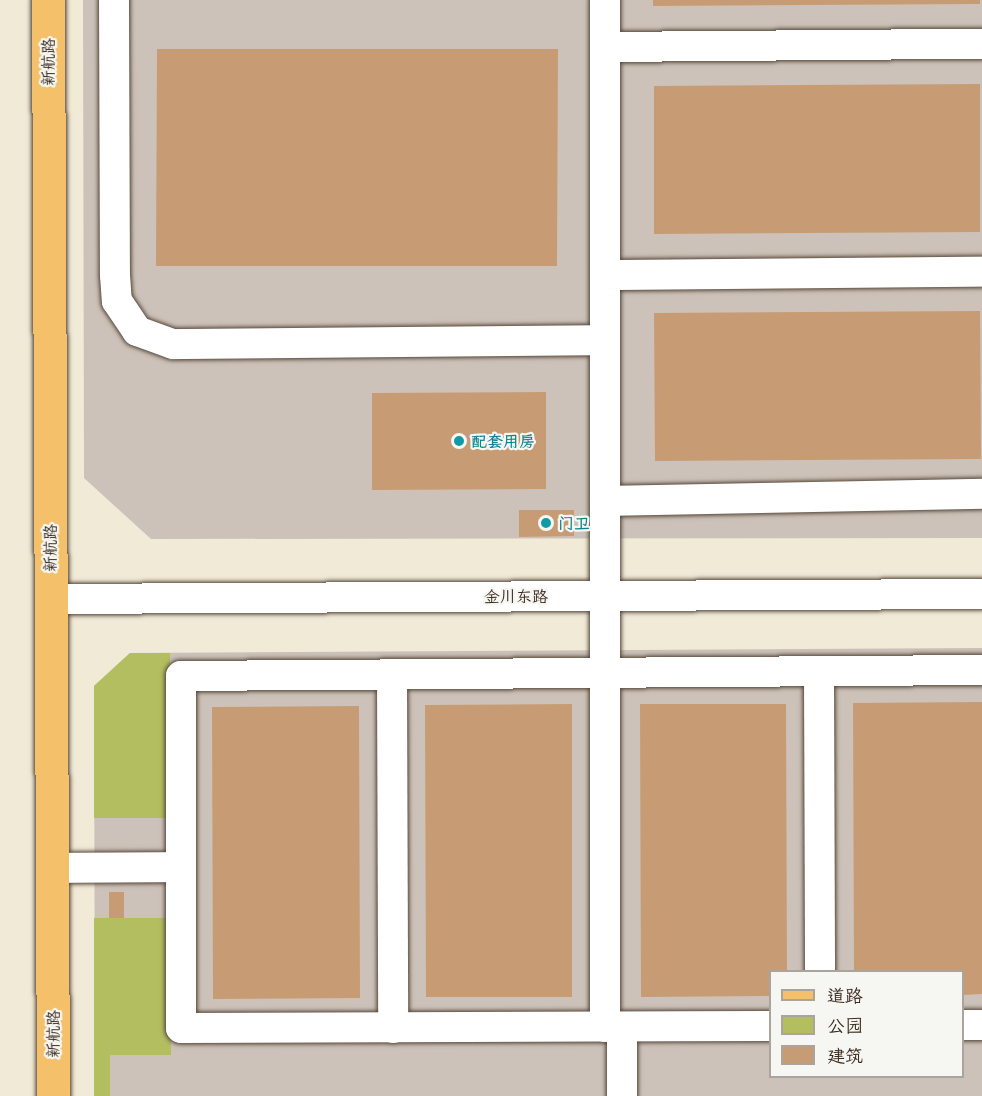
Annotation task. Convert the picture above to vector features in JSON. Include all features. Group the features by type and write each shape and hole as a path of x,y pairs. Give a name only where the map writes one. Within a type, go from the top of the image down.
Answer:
{"main road":[{"name":"新航路","path":"48,0 53,1096"}],"street":[{"path":"114,0 115,275 117,301 137,331 173,344 605,340"},
{"path":"605,0 605,673 614,1027 622,1096"},
{"path":"605,47 982,44"},
{"path":"605,275 982,272"},
{"path":"605,501 982,494"},
{"name":"金川东路","path":"50,598 982,594"},
{"path":"769,1026 181,1028 181,676 982,670"},
{"path":"819,672 820,970"},
{"path":"392,675 393,1028"},
{"path":"52,868 181,867"},
{"path":"964,1025 982,1025"}],"shaded area":[{"path":"83,0 982,0 982,538 151,539 84,478"},
{"path":"982,648 982,1096 95,1096 94,686 130,653"}],"green space":[{"path":"130,653 170,653 170,818 94,818 94,686"},
{"path":"94,918 169,918 171,1055 110,1055 110,1096 94,1096"}],"building":[{"path":"653,0 980,0 980,4 653,6"},
{"path":"157,49 558,49 557,266 156,266"},
{"path":"980,84 980,232 654,234 654,86"},
{"path":"980,311 981,459 655,461 654,313"},
{"name":"配套用房","path":"546,392 546,489 372,490 372,393"},
{"name":"门卫","path":"519,510 574,510 574,536 519,537"},
{"path":"982,702 982,994 964,995 964,970 854,970 853,703"},
{"path":"572,704 572,997 426,997 425,705"},
{"path":"640,704 786,704 787,970 769,970 769,996 641,997"},
{"path":"359,706 360,998 213,999 212,707"},
{"path":"109,892 124,892 124,918 109,918"}],"place":[{"name":"配套用房","path":"459,441"},
{"name":"门卫","path":"546,523"}]}
